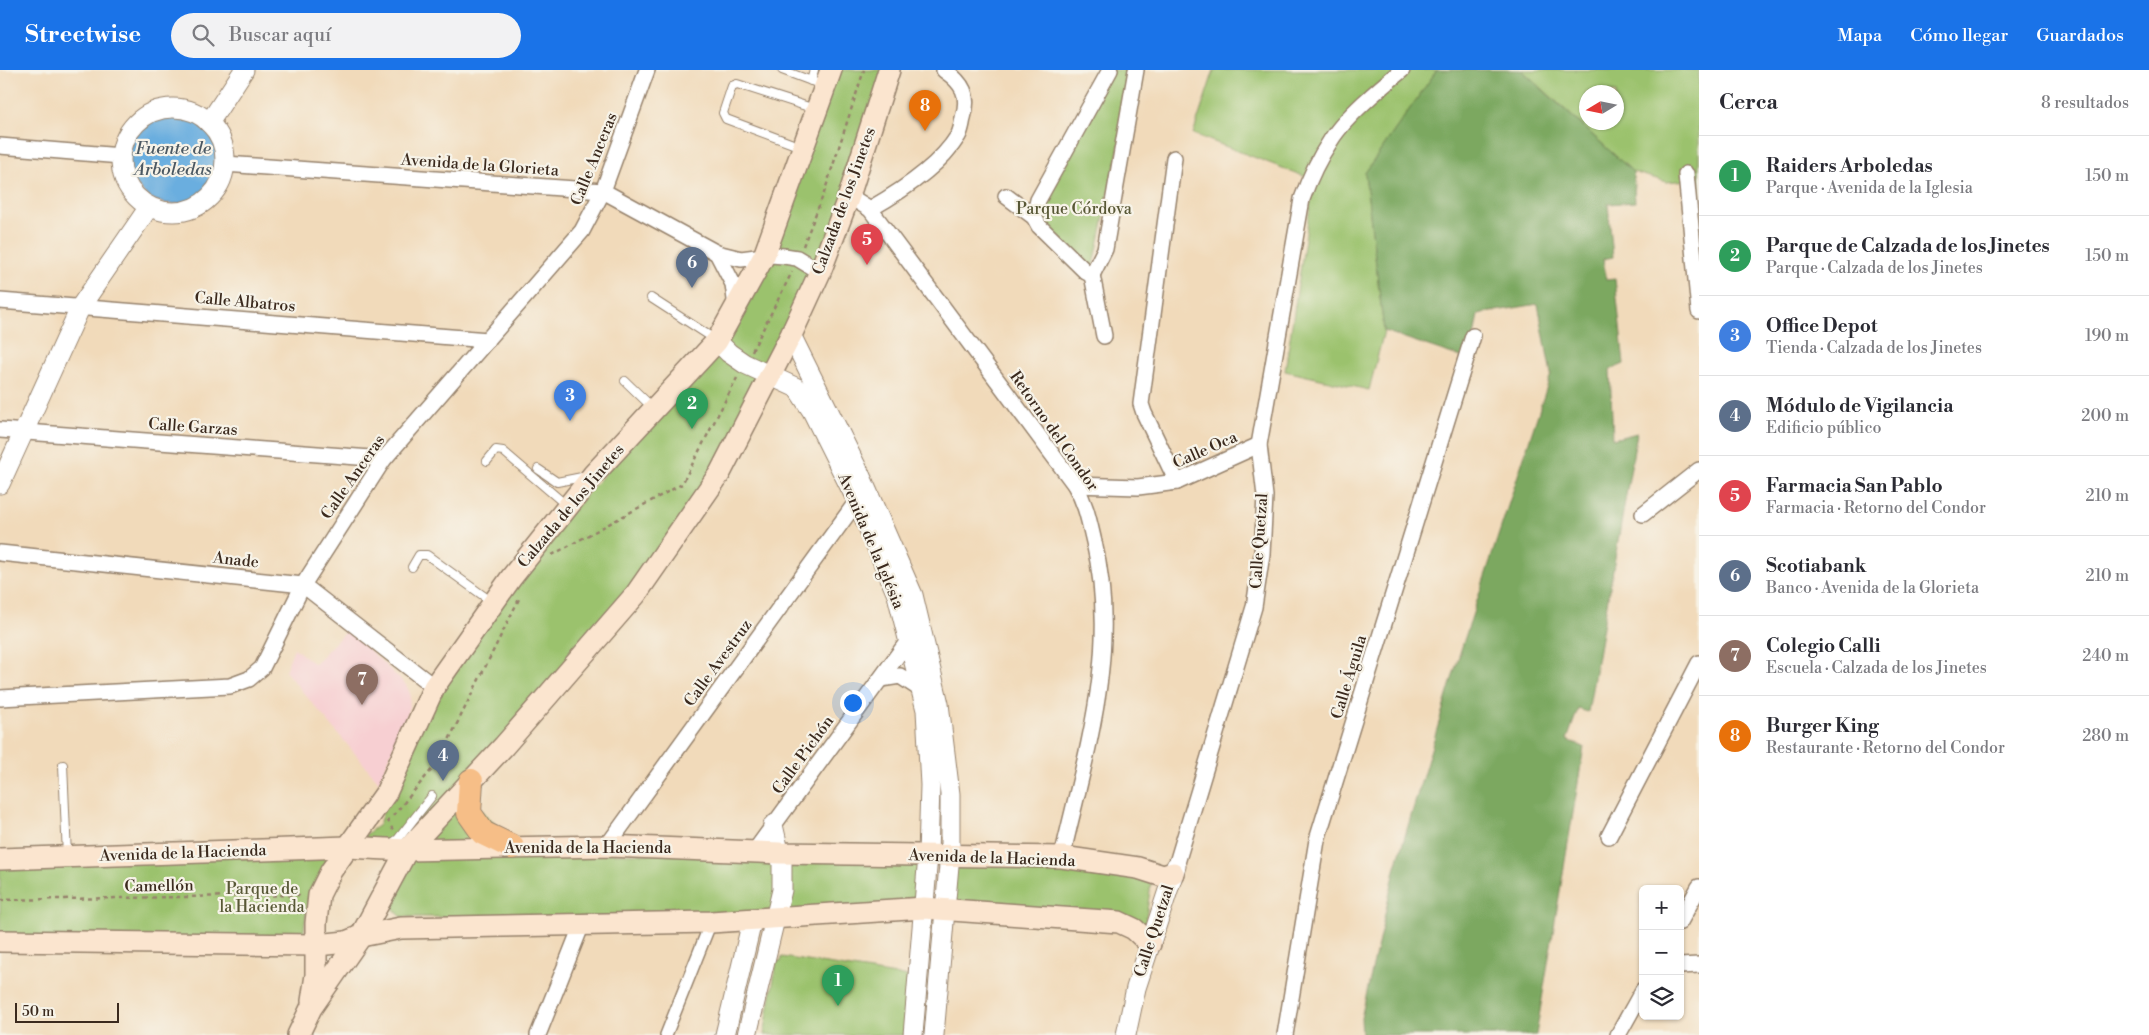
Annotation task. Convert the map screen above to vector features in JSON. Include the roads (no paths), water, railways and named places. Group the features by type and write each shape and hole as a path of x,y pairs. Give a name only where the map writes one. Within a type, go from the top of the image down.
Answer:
{"main road":[{"name":"Calzada de los Jinetes","path":"311,1008 361,936 396,846 471,781 504,746 636,594 720,473 791,335 820,272 849,196 890,70"},
{"name":"Calzada de los Jinetes","path":"311,1008 316,975 316,922 319,895 331,871 386,792 434,687 493,603 593,475 717,341 764,256 817,110 820,77"},
{"path":"471,781 469,813 484,833 512,848"},
{"name":"Avenida de la Hacienda","path":"0,859 347,847 512,848 608,846 780,853 1062,857 1138,868 1163,876 1174,869"},
{"path":"0,941 317,945 346,942 361,936 401,928 752,921 924,908 1119,922 1134,928 1150,944"},
{"path":"298,1035 311,1008"}],"street":[{"path":"209,122 244,70"},
{"name":"Calle Anceras","path":"0,698 230,686 249,680 262,668 302,585 384,459 582,231 603,191 647,70"},
{"path":"870,209 901,192 933,166 958,136 966,108 966,98 958,79 944,70"},
{"path":"1034,217 1038,200 1110,70"},
{"path":"1104,336 1092,275 1106,249 1136,70"},
{"name":"Calle Quetzal","path":"1126,1035 1136,988 1254,608 1262,554 1265,496 1259,445 1302,199 1309,180 1331,139 1340,128 1402,70"},
{"path":"169,108 184,109 197,114 209,122 222,141 225,164 221,180 212,195 199,206 183,212 166,212 149,207 137,198 128,186 122,172 121,156 124,142 142,118 154,111 169,108"},
{"path":"0,146 121,156"},
{"path":"1174,158 1142,404 1144,413 1177,482"},
{"name":"Avenida de la Glorieta","path":"225,164 603,191 717,253 741,259 771,255 797,258 820,272"},
{"path":"1686,174 1699,311"},
{"name":"Retorno del Condor","path":"849,196 870,209 1075,485 1085,502 1098,557 1105,619 1102,675 1062,857"},
{"path":"1006,196 1034,217 1039,226 1079,266 1092,275"},
{"path":"0,484 22,432 81,306 149,207"},
{"path":"717,253 733,284 736,308"},
{"name":"Calle Albatros","path":"0,301 488,340"},
{"name":"Avenida de la Iglésia","path":"791,335 859,472 913,595 939,704 950,794 950,854 934,1035"},
{"name":"Calle Águila","path":"1285,1035 1317,840 1472,336"},
{"name":"Avenida de la Iglésia","path":"717,341 745,364 797,388 812,411 857,501 897,595 926,710 930,785 928,856 913,1035"},
{"name":"Calle Garzas","path":"0,430 384,459"},
{"name":"Calle Oca","path":"1075,485 1138,486 1177,482 1259,445"},
{"path":"1643,514 1699,470"},
{"name":"Calle Avestruz","path":"608,846 857,501"},
{"name":"Anade","path":"0,553 302,585"},
{"path":"302,585 434,687"},
{"name":"Calle Pichón","path":"754,852 908,641"},
{"path":"1609,836 1699,663"},
{"path":"881,678 900,676 910,680 920,689"},
{"path":"746,1035 782,890 783,876 780,853 773,825"},
{"path":"1684,915 1699,888"},
{"path":"725,1035 752,921"},
{"path":"666,1035 711,922"},
{"path":"538,1035 582,924"},
{"path":"1684,966 1699,965"},
{"path":"1618,1035 1639,997"}],"lane":[{"path":"782,70 820,77"},
{"path":"803,148 726,119 723,113 732,86 738,84 817,110"},
{"path":"651,298 717,341"},
{"path":"625,381 654,409"},
{"path":"487,461 496,450 503,451 568,507"},
{"path":"538,470 557,482 593,475"},
{"path":"412,567 419,555 426,555 493,603"},
{"path":"63,765 67,857"},
{"path":"396,846 432,796"}],"water":[{"name":"Fuente de Arboledas","path":"164,114 182,114 198,121 211,134 218,150 218,168 211,184 198,197 182,204 164,204 148,197 135,184 128,168 128,150 135,134 148,121"}],"place":[{"name":"Burger King","path":"925,131"},
{"name":"Farmacia San Pablo","path":"867,265"},
{"name":"Scotiabank","path":"692,288"},
{"name":"Office Depot","path":"570,421"},
{"name":"Parque de Calzada de los Jinetes","path":"692,429"},
{"name":"Colegio Calli","path":"362,705"},
{"name":"Módulo de Vigilancia","path":"443,781"},
{"name":"Raiders Arboledas","path":"838,1006"}],"park label":[{"name":"Parque Córdova","path":"1074,209"},
{"name":"Parque de la Hacienda","path":"262,898"}]}
